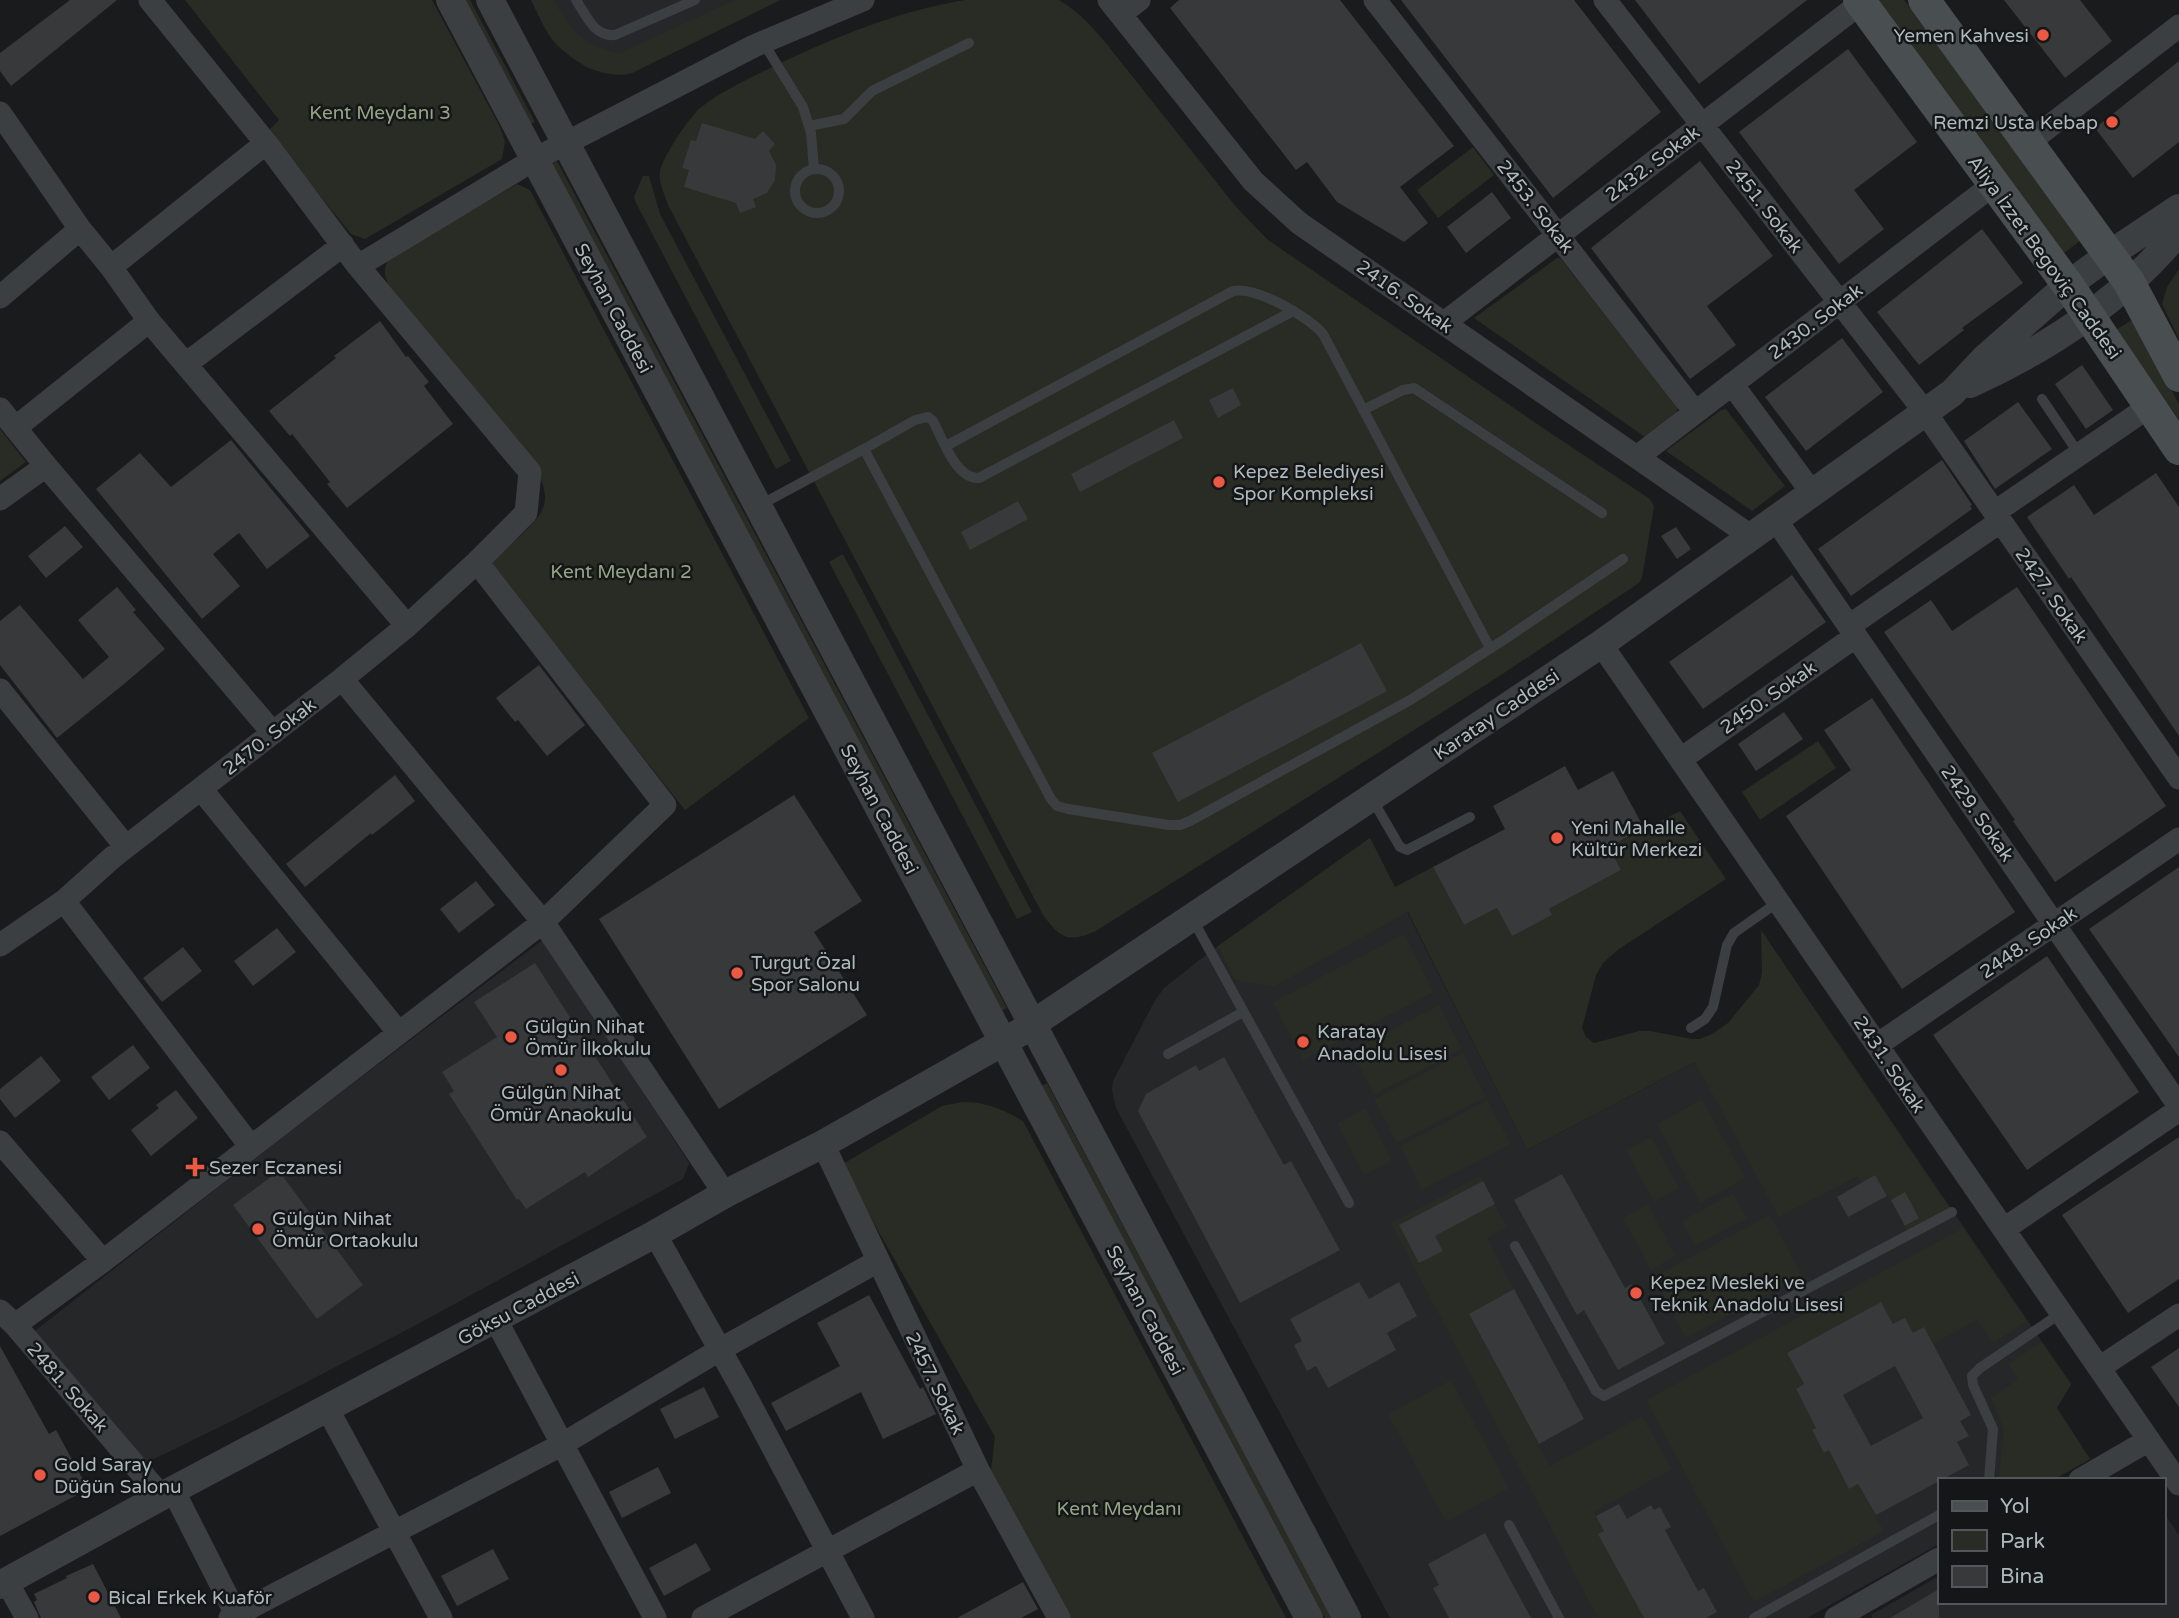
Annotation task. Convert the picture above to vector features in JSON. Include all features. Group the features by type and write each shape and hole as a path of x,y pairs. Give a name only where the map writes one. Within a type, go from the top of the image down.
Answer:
{"main road":[{"path":"1924,0 2129,282 2179,376"},
{"name":"Aliya İzzet Begoviç Caddesi","path":"1860,1 2068,285 2179,449"}],"street":[{"path":"150,0 266,143 358,266 535,159 763,42 863,0"},
{"name":"Seyhan Caddesi","path":"450,0 1310,1618"},
{"name":"Seyhan Caddesi","path":"490,0 1347,1618"},
{"path":"807,23 818,0"},
{"name":"2453. Sokak","path":"1375,0 1695,412"},
{"name":"2451. Sokak","path":"1605,0 1925,412"},
{"name":"2432. Sokak","path":"1444,323 1860,1"},
{"name":"2416. Sokak","path":"1123,4 1253,181 1299,223 1752,537"},
{"path":"2028,143 2179,26"},
{"path":"0,113 80,229 149,321 407,626"},
{"path":"111,267 266,143"},
{"name":"2430. Sokak","path":"1637,457 1994,184"},
{"name":"Karatay Caddesi","path":"1952,393 1984,359 2068,285 2179,208"},
{"path":"0,297 80,229"},
{"name":"Karatay Caddesi","path":"1032,1025 1601,644 1952,393 2049,342 2129,282 2179,231"},
{"path":"186,363 343,245"},
{"name":"2470. Sokak","path":"0,945 64,901 126,847 407,626 526,513 530,472 358,266"},
{"path":"15,428 149,321"},
{"path":"1732,384 1813,494"},
{"name":"2450. Sokak","path":"1681,759 1852,631 2079,454 2150,405"},
{"path":"0,410 273,733"},
{"name":"2427. Sokak","path":"1925,412 2179,778"},
{"path":"0,499 46,467"},
{"name":"2429. Sokak","path":"1776,520 2179,1108"},
{"path":"8,1318 103,1262 543,922 665,805 477,562"},
{"name":"2431. Sokak","path":"1601,644 2179,1484"},
{"path":"342,679 543,922 725,1194"},
{"path":"0,690 126,847"},
{"path":"201,789 399,1033"},
{"name":"2448. Sokak","path":"1877,1045 2179,839"},
{"path":"64,901 251,1147"},
{"name":"Göksu Caddesi","path":"3,1584 822,1144 1032,1025"},
{"path":"2004,1229 2179,1108"},
{"path":"0,1142 103,1262"},
{"name":"2457. Sokak","path":"822,1144 978,1470 1059,1618"},
{"path":"656,1234 721,1349 863,1618"},
{"path":"234,1617 561,1445 721,1349 878,1261"},
{"path":"2099,1368 2179,1315"},
{"name":"2481. Sokak","path":"8,1318 167,1494 234,1617"},
{"path":"496,1320 655,1618"},
{"path":"327,1408 441,1618"},
{"path":"2083,1478 2149,1440"},
{"path":"703,1618 978,1470"},
{"path":"1850,1615 1938,1560"},
{"path":"3,1584 27,1618"}],"lane":[{"path":"576,0 596,30 608,36 695,0"},
{"path":"763,42 803,107 809,126 814,169"},
{"path":"809,126 844,119 872,91 969,43"},
{"path":"814,169 828,172 838,183 839,197 835,204 823,213 808,212 801,208 794,194 801,175 814,169"},
{"path":"946,446 1233,291 1252,291 1314,323 1324,334 1490,649"},
{"path":"758,506 915,421 928,417 964,474 979,478 1293,311"},
{"path":"1363,410 1403,390 1414,388 1602,513"},
{"path":"2042,400 2079,454"},
{"path":"864,449 1051,799 1057,806 1170,825 1191,821 1412,699 1623,559"},
{"path":"1371,796 1400,847 1407,850 1470,817"},
{"path":"1691,1028 1705,1019 1713,1007 1727,945 1734,933 1778,902"},
{"path":"1192,918 1349,1203"},
{"path":"1168,1054 1243,1012"},
{"path":"1515,1246 1596,1391 1604,1396 1952,1212"},
{"path":"1989,1478 1993,1429 1973,1385 1972,1376 2061,1313"},
{"path":"1754,1618 1938,1516"},
{"path":"1509,1525 1559,1618"}],"shaded area":[{"path":"531,0 780,0 623,75 586,67 556,44"},
{"path":"1370,838 1527,1150 1810,1002 2071,1384 2057,1408 2090,1459 2057,1478 1938,1478 1938,1545 1807,1618 1390,1618 1116,1108 1113,1081 1154,1002 1164,988 1211,951"},
{"path":"544,939 689,1163 683,1179 418,1324 144,1464 31,1334 285,1135"},
{"path":"2165,1515 2179,1535 2179,1618 1872,1618 1871,1615 1938,1577 1938,1604 2165,1604"}],"green space":[{"name":"Kent Meydanı 3","path":"185,0 432,0 500,127 505,142 502,159 365,239 351,234 268,131 279,120"},
{"path":"463,0 470,0 535,122 529,125"},
{"path":"531,0 554,0 566,21 580,36 597,47 620,53 735,0 780,0 632,73 621,75 591,68 564,51 548,34"},
{"name":"Kepez Belediyesi Spor Kompleksi","path":"965,0 1059,0 1067,5 1098,34 1237,208 1268,240 1650,499 1654,506 1639,583 1498,677 1096,931 1072,938 1060,934 1043,915 669,207 660,180 662,165 683,128 700,108 721,93 785,61 860,29 912,12"},
{"path":"1876,0 1904,0 2081,240 2063,254"},
{"path":"1473,147 1494,175 1438,218 1417,190"},
{"path":"557,161 1007,1008 1001,1011 551,164"},
{"path":"643,176 649,176 660,214 791,461 776,469 636,203 634,197"},
{"name":"Kent Meydanı 2","path":"517,184 530,190 809,718 685,810 489,562 536,520 544,505 544,488 538,472 386,280 385,269 391,256"},
{"path":"1560,258 1678,407 1676,413 1645,437 1474,318"},
{"path":"2179,269 2179,339 2162,304 2167,287"},
{"path":"2133,319 2179,404 2179,419 2116,330"},
{"path":"1726,409 1785,486 1752,511 1666,451"},
{"path":"0,429 26,462 0,481"},
{"path":"843,554 1032,912 1017,919 829,562"},
{"path":"1818,741 1836,768 1760,820 1742,792"},
{"path":"1680,811 1726,879 1619,949 1603,963 1596,975 1582,1028 1586,1037 1594,1043 1639,1031 1692,1039 1712,1034 1728,1023 1759,985 1762,973 1761,930 1952,1212 1909,1234 1905,1226 1919,1218 1905,1193 1891,1200 1875,1176 1862,1183 1858,1176 1779,1217 1695,1062 1527,1150 1408,912 1273,987 1238,981 1233,977 1218,946 1370,838 1395,887 1433,867 1464,925 1497,908 1512,936 1549,909 1621,870 1609,847"},
{"path":"1404,934 1434,992 1303,1060 1273,1002"},
{"path":"1439,1005 1462,1049 1374,1095 1351,1051"},
{"path":"1463,1053 1486,1097 1397,1143 1374,1099"},
{"path":"1047,1083 1332,1618 1325,1618 1041,1086"},
{"path":"1702,1099 1745,1178 1700,1203 1657,1124"},
{"path":"1487,1100 1511,1144 1422,1190 1400,1146"},
{"name":"Kent Meydanı","path":"962,1102 994,1107 1023,1121 1286,1618 1068,1618 991,1470 995,1437 841,1165 942,1106"},
{"path":"1365,1108 1392,1161 1364,1175 1337,1123"},
{"path":"1651,1137 1679,1188 1654,1202 1626,1150"},
{"path":"1480,1176 1483,1181 1399,1225 1419,1263 1443,1251 1435,1236 1495,1204 1507,1227 1487,1238 1514,1289 1469,1314 1550,1466 1642,1416 1672,1469 1594,1512 1602,1527 1608,1525 1644,1618 1598,1618 1391,1223"},
{"path":"1733,1193 1747,1218 1695,1246 1682,1221"},
{"path":"1648,1204 1675,1256 1651,1270 1623,1218"},
{"path":"1770,1215 1802,1276 1686,1338 1653,1277"},
{"path":"1963,1228 2027,1321 1994,1343 1977,1320 1933,1344 1893,1324 1881,1302 1787,1353 1804,1385 1796,1390 1816,1428 1812,1430 1825,1453 1829,1450 1849,1488 1858,1484 1884,1531 1754,1602 1646,1400"},
{"path":"2042,1342 2071,1384 2057,1408 2090,1459 2057,1478 1998,1478 2004,1430 1991,1398 2018,1379 2008,1364"},
{"path":"1451,1380 1509,1488 1446,1522 1388,1414"}],"building":[{"path":"70,0 117,0 11,86 0,71 0,53"},
{"path":"1179,0 1340,0 1454,146 1400,187 1428,223 1404,242 1337,202 1307,162 1296,170 1170,8"},
{"path":"1401,0 1574,0 1661,112 1553,198"},
{"path":"1635,0 1807,0 1699,84"},
{"path":"2004,0 2080,0 2112,41 2065,78"},
{"path":"1848,49 1917,142 1854,190 1884,229 1839,264 1739,132"},
{"path":"2179,61 2179,142 2133,178 2095,128"},
{"path":"702,123 755,139 763,131 775,144 769,151 776,165 775,180 767,193 753,199 756,207 740,213 736,203 684,187 689,170 682,168 691,140 696,141"},
{"path":"1700,161 1773,256 1707,306 1736,345 1690,379 1591,248"},
{"path":"1492,192 1511,218 1466,253 1447,227"},
{"path":"1982,229 2023,283 1962,328 1964,330 1919,365 1877,312"},
{"path":"380,321 406,357 408,356 429,382 424,386 453,424 347,508 292,434 290,436 269,411"},
{"path":"1842,338 1883,392 1806,451 1765,397"},
{"path":"2082,365 2113,410 2086,429 2055,384"},
{"path":"1233,388 1241,405 1218,418 1209,400"},
{"path":"2018,402 2052,449 1995,489 1964,441"},
{"path":"1174,420 1183,438 1080,492 1071,474"},
{"path":"231,440 310,536 267,569 239,533 213,554 240,586 202,619 96,489 140,453 171,487"},
{"path":"1942,460 1972,509 1851,596 1818,549"},
{"path":"2156,473 2179,507 2179,736 2027,517 2074,485 2094,515"},
{"path":"1018,501 1028,519 970,550 961,532"},
{"path":"65,526 83,547 46,578 28,556"},
{"path":"1676,527 1691,549 1677,559 1661,536"},
{"path":"1792,575 1826,622 1703,709 1669,662"},
{"path":"117,587 136,610 133,612 165,649 57,738 0,665 0,621 20,605 83,679 109,657 78,620"},
{"path":"2017,587 2166,806 2055,882 1884,632 1931,600 1952,631"},
{"path":"1361,643 1387,691 1178,802 1152,753"},
{"path":"539,665 585,725 547,756 496,698"},
{"path":"1872,698 2015,912 1902,989 1786,816 1851,770 1824,730"},
{"path":"1784,712 1803,739 1756,771 1738,744"},
{"name":"Yeni Mahalle Kültür Merkezi","path":"1565,766 1578,790 1613,771 1644,828 1609,847 1621,870 1549,909 1552,915 1512,936 1497,908 1464,925 1433,867 1505,829 1493,806"},
{"path":"395,775 415,801 305,887 286,864"},
{"name":"Turgut Özal Spor Salonu","path":"794,795 862,901 814,932 867,1015 719,1109 599,919"},
{"path":"2179,867 2179,1057 2089,929"},
{"path":"476,881 495,905 459,933 440,909"},
{"path":"277,928 296,952 253,986 234,961"},
{"path":"183,947 202,971 162,1002 143,978"},
{"path":"2047,956 2139,1092 2027,1170 1933,1035"},
{"path":"535,963 647,1137 588,1177 585,1172 526,1209 519,1199 517,1200 449,1094 454,1091 442,1072 497,1037 474,1002"},
{"path":"133,1045 150,1068 109,1100 91,1077"},
{"path":"41,1056 61,1081 15,1118 0,1099 0,1089"},
{"path":"1224,1057 1284,1165 1291,1161 1340,1250 1240,1303 1138,1111 1146,1094 1196,1065 1199,1071"},
{"path":"176,1090 198,1118 151,1156 131,1130 159,1108 156,1105"},
{"path":"2179,1137 2179,1279 2128,1313 2062,1215"},
{"path":"279,1171 363,1285 317,1319 233,1205"},
{"path":"1562,1174 1625,1288 1632,1284 1665,1344 1618,1370 1584,1310 1577,1315 1514,1200"},
{"path":"1875,1175 1887,1196 1848,1217 1837,1197"},
{"path":"1483,1181 1495,1204 1435,1236 1443,1251 1419,1263 1399,1225"},
{"path":"1905,1192 1919,1218 1905,1226 1891,1200"},
{"path":"1359,1282 1369,1299 1399,1282 1417,1316 1387,1333 1396,1350 1328,1388 1316,1366 1307,1371 1294,1345 1302,1341 1290,1319"},
{"path":"1514,1289 1584,1419 1539,1444 1469,1314"},
{"path":"869,1295 936,1414 883,1439 861,1392 786,1431 771,1403 840,1366 817,1323"},
{"path":"1881,1302 1893,1324 1905,1318 1913,1333 1924,1327 1971,1415 1960,1421 1969,1436 1957,1442 1969,1465 1945,1478 1938,1478 1938,1482 1876,1515 1858,1484 1849,1489 1829,1450 1824,1453 1812,1430 1816,1428 1796,1389 1804,1384 1787,1353","holes":["1895,1366 1923,1418 1871,1446 1843,1395"]},
{"name":"Gold Saray Düğün Salonu","path":"0,1346 49,1434 56,1430 88,1489 0,1536"},
{"path":"2179,1348 2179,1407 2151,1367"},
{"path":"704,1387 719,1417 675,1439 660,1409"},
{"path":"658,1467 671,1493 622,1518 609,1492"},
{"path":"1619,1504 1627,1519 1651,1505 1654,1510 1660,1507 1671,1527 1665,1530 1698,1591 1704,1588 1717,1612 1706,1618 1644,1618 1598,1534 1604,1531 1596,1516"},
{"path":"1485,1533 1531,1618 1449,1618 1433,1588 1439,1585 1428,1564"},
{"path":"696,1543 711,1570 664,1596 649,1568"},
{"path":"493,1549 509,1579 457,1606 441,1576"},
{"path":"93,1564 121,1618 41,1618 34,1602 37,1600 34,1594"},
{"path":"1023,1582 1038,1609 1021,1618 957,1618"},
{"path":"1938,1590 1939,1618 1890,1618"}],"place":[{"name":"Yemen Kahvesi","path":"2043,35"},
{"name":"Remzi Usta Kebap","path":"2112,122"},
{"name":"Kepez Belediyesi Spor Kompleksi","path":"1219,482"},
{"name":"Yeni Mahalle Kültür Merkezi","path":"1557,838"},
{"name":"Turgut Özal Spor Salonu","path":"737,973"},
{"name":"Gülgün Nihat Ömür İlkokulu","path":"511,1037"},
{"name":"Karatay Anadolu Lisesi","path":"1303,1042"},
{"name":"Gülgün Nihat Ömür Anaokulu","path":"561,1070"},
{"name":"Sezer Eczanesi","path":"195,1167"},
{"name":"Gülgün Nihat Ömür Ortaokulu","path":"258,1229"},
{"name":"Kepez Mesleki ve Teknik Anadolu Lisesi","path":"1636,1293"},
{"name":"Gold Saray Düğün Salonu","path":"40,1475"},
{"name":"Bical Erkek Kuaför","path":"94,1597"}]}
